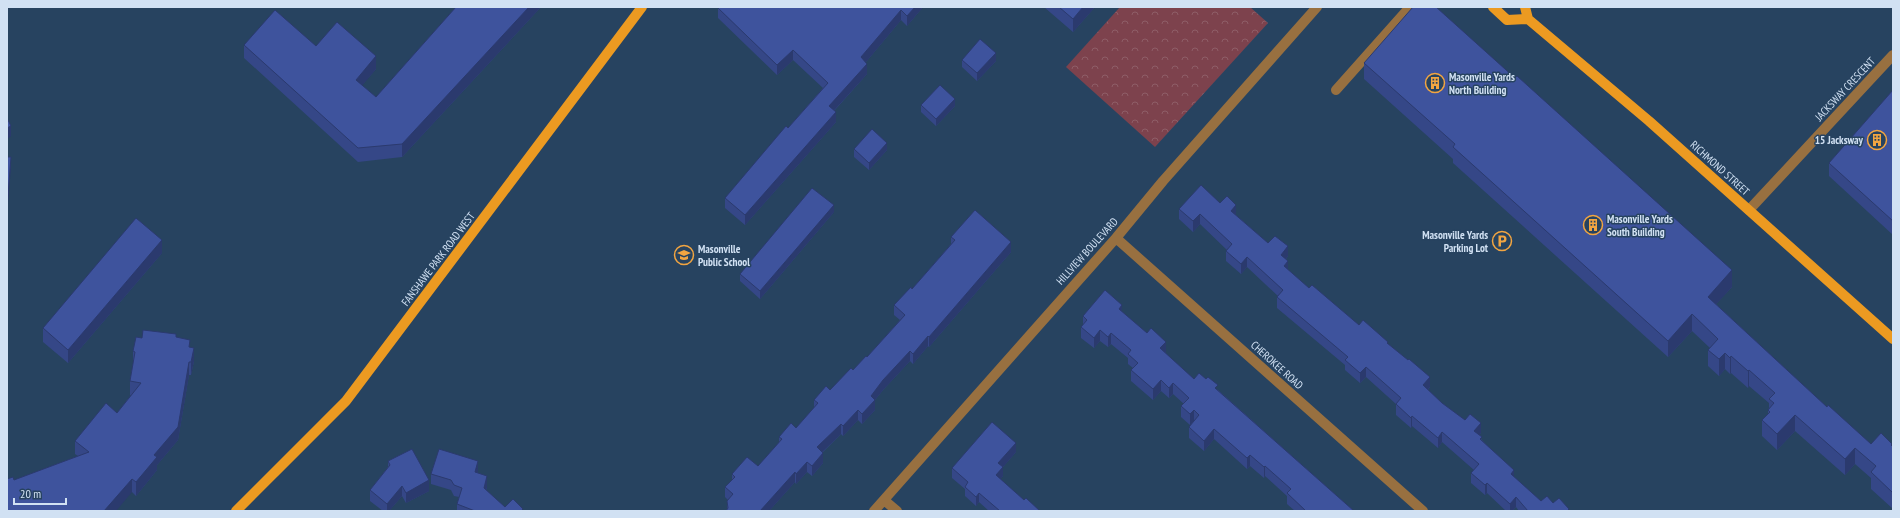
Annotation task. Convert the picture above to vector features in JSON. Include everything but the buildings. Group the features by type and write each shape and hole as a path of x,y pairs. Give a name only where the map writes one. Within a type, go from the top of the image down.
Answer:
{"main road":[{"name":"FANSHAWE PARK ROAD WEST","path":"236,511 346,402 642,7"},
{"path":"1493,7 1507,20 1528,19 1526,7"},
{"name":"RICHMOND STREET","path":"1528,19 1649,121 1893,339"}],"street":[{"name":"HILLVIEW BOULEVARD","path":"874,511 1116,238 1162,181 1318,7"},
{"path":"1336,90 1410,8"},
{"name":"JACKSWAY CRESCENT","path":"1749,210 1893,55"},
{"name":"CHEROKEE ROAD","path":"1116,238 1422,511"},
{"path":"884,500 897,511"}],"green space":[{"path":"1120,7 1250,7 1268,23 1155,147 1066,67"}],"place":[{"name":"Masonville Yards North Building","path":"1435,83"},
{"name":"15 Jacksway","path":"1877,140"},
{"name":"Masonville Yards South Building","path":"1593,225"},
{"name":"Masonville Yards Parking Lot","path":"1502,241"},
{"name":"Masonville Public School","path":"684,255"}]}
